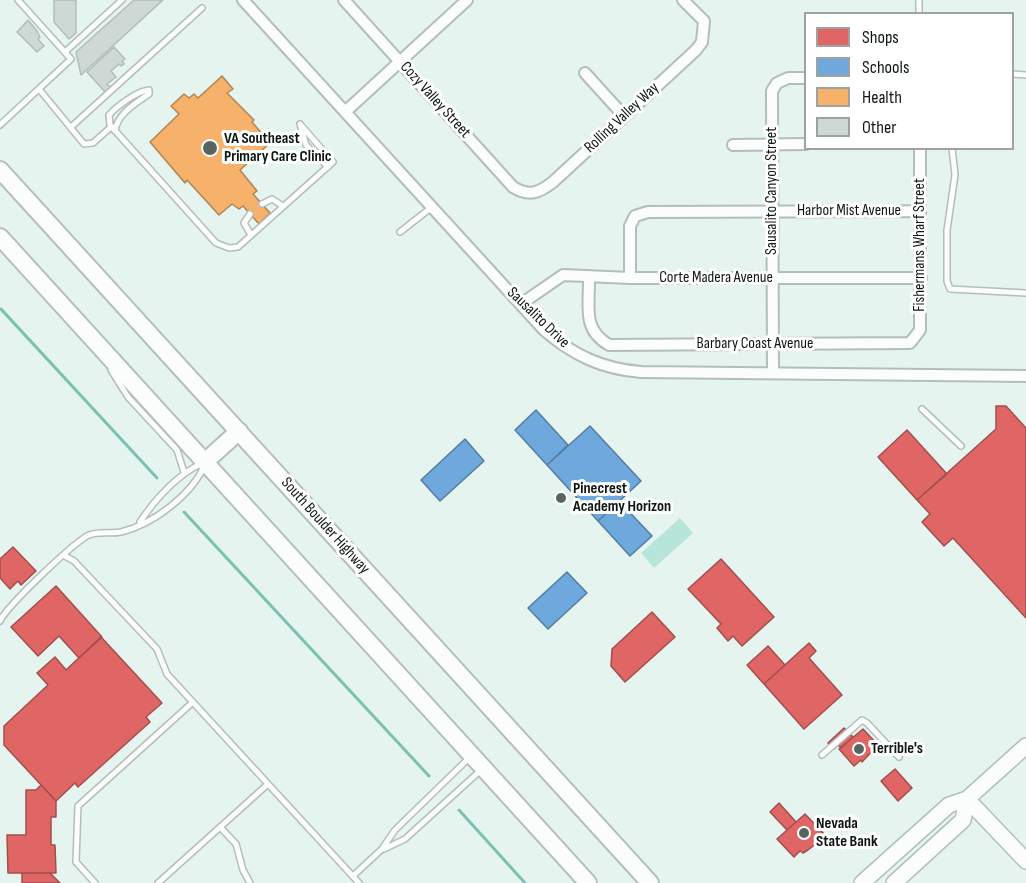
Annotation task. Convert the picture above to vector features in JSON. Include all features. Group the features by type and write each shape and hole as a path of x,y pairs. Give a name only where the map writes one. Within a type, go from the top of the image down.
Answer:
{"main road":[{"name":"South Boulder Highway","path":"0,170 650,883"},
{"path":"0,237 587,882"},
{"path":"206,461 239,432"},
{"path":"862,883 949,805 967,799 1026,746"},
{"path":"967,799 1026,861"},
{"path":"894,883 963,820 967,799"}],"street":[{"name":"Sausalito Drive","path":"243,0 521,304 564,347 604,366 641,372 1026,376"},
{"name":"Cozy Valley Street","path":"344,0 513,187 529,194"},
{"path":"345,112 467,0"},
{"name":"Rolling Valley Way","path":"529,194 541,191 553,182 696,50 705,31 704,21 683,0"},
{"path":"585,73 624,116"},
{"name":"Sausalito Canyon Street","path":"773,373 772,92 777,83 788,78 804,78"},
{"path":"733,145 804,144"},
{"name":"Fishermans Wharf Street","path":"915,339 921,330 920,150"},
{"name":"Harbor Mist Avenue","path":"630,278 630,226 635,216 648,212 921,211"},
{"name":"Barbary Coast Avenue","path":"589,276 590,325 596,337 609,345 910,343 915,339"},
{"name":"Corte Madera Avenue","path":"521,304 558,277 921,278"}],"lane":[{"path":"0,125 71,58 18,0"},
{"path":"64,52 122,0"},
{"path":"71,127 202,8"},
{"path":"39,88 84,144 89,144 113,129 121,116 149,94 149,90 142,91 113,110 108,121 113,129 216,243 229,248 238,247 283,206 328,167 333,162 300,124 306,145 328,167"},
{"path":"952,150 955,175 947,230 947,281 950,289 1026,293"},
{"path":"262,204 272,199 283,206"},
{"path":"400,232 432,207"},
{"path":"250,214 244,223 251,235"},
{"path":"92,337 128,397 177,450 184,472"},
{"path":"922,409 961,446"},
{"path":"139,523 151,506 184,472 206,461"},
{"path":"0,621 10,607 88,536 122,531 160,515 197,483 206,461"},
{"path":"65,556 74,561 157,649 167,674 359,883"},
{"path":"95,883 76,862 78,807 193,702"},
{"path":"822,755 862,720 899,758"},
{"path":"353,876 382,849 395,830 477,762"},
{"path":"382,849 405,838 477,762"},
{"path":"158,883 268,784"},
{"path":"220,827 236,844 243,870 250,883"}],"green space":[{"path":"680,518 693,533 654,568 641,553"}],"building: Shops":[{"path":"996,406 1006,406 1026,428 1026,618 953,538 944,546 922,522 930,514 917,500 996,429"},
{"path":"907,430 947,474 917,500 878,457"},
{"path":"13,547 36,571 21,585 18,581 10,589 0,578 0,559"},
{"path":"721,559 774,617 742,646 733,636 728,641 717,628 721,624 688,589"},
{"path":"56,586 102,637 79,658 59,636 38,656 11,627"},
{"path":"652,612 675,637 625,682 611,666 612,649"},
{"path":"101,637 162,703 146,717 150,722 78,787 75,783 56,801 4,745 4,726 48,685 37,673 55,657 66,670"},
{"path":"809,643 816,651 809,658 842,695 804,729 764,684"},
{"path":"768,646 785,665 764,684 747,665"},
{"path":"844,728 853,737 841,748 838,745 834,749 828,743"},
{"path":"863,729 878,745 862,762 861,760 854,766 839,749"},
{"path":"895,769 912,788 898,801 881,781"},
{"path":"41,785 56,801 56,817 51,817 51,845 55,845 56,873 8,873 7,835 26,835 26,790 36,790"},
{"path":"779,803 796,822 787,830 770,812"},
{"name":"Nevada State Bank","path":"805,814 826,836 808,850 803,853 800,851 794,857 777,839"},
{"path":"22,873 50,873 60,883 22,883"}],"building: Schools":[{"path":"536,410 568,445 547,465 515,430"},
{"path":"590,426 641,481 598,521 547,465"},
{"path":"465,439 484,461 440,501 421,480"},
{"path":"619,501 652,536 630,556 598,521"},
{"path":"567,572 587,593 548,629 528,608"}],"building: Health":[{"name":"VA Southeast Primary Care Clinic","path":"222,76 233,89 227,93 254,120 252,122 270,143 240,170 257,191 253,194 270,213 259,224 243,206 239,209 232,204 219,215 187,180 185,183 150,142 179,114 171,106 184,94 189,98 194,94 198,98"}],"building: Other":[{"path":"54,0 76,0 76,33 69,39 54,22"},
{"path":"134,0 163,0 81,75 76,52"},
{"path":"28,20 37,31 40,37 38,39 44,46 37,52 17,32"},
{"path":"114,47 125,59 122,61 124,64 121,66 119,64 111,71 116,77 107,84 112,88 106,93 87,72"}],"waterway":[{"path":"1,309 157,478"},
{"path":"184,512 429,776"},
{"path":"459,810 525,883"}],"place":[{"name":"VA Southeast Primary Care Clinic","path":"210,148"},
{"name":"Pinecrest Academy Horizon","path":"561,498"},
{"name":"Terrible's","path":"859,749"},
{"name":"Nevada State Bank","path":"804,833"}]}
